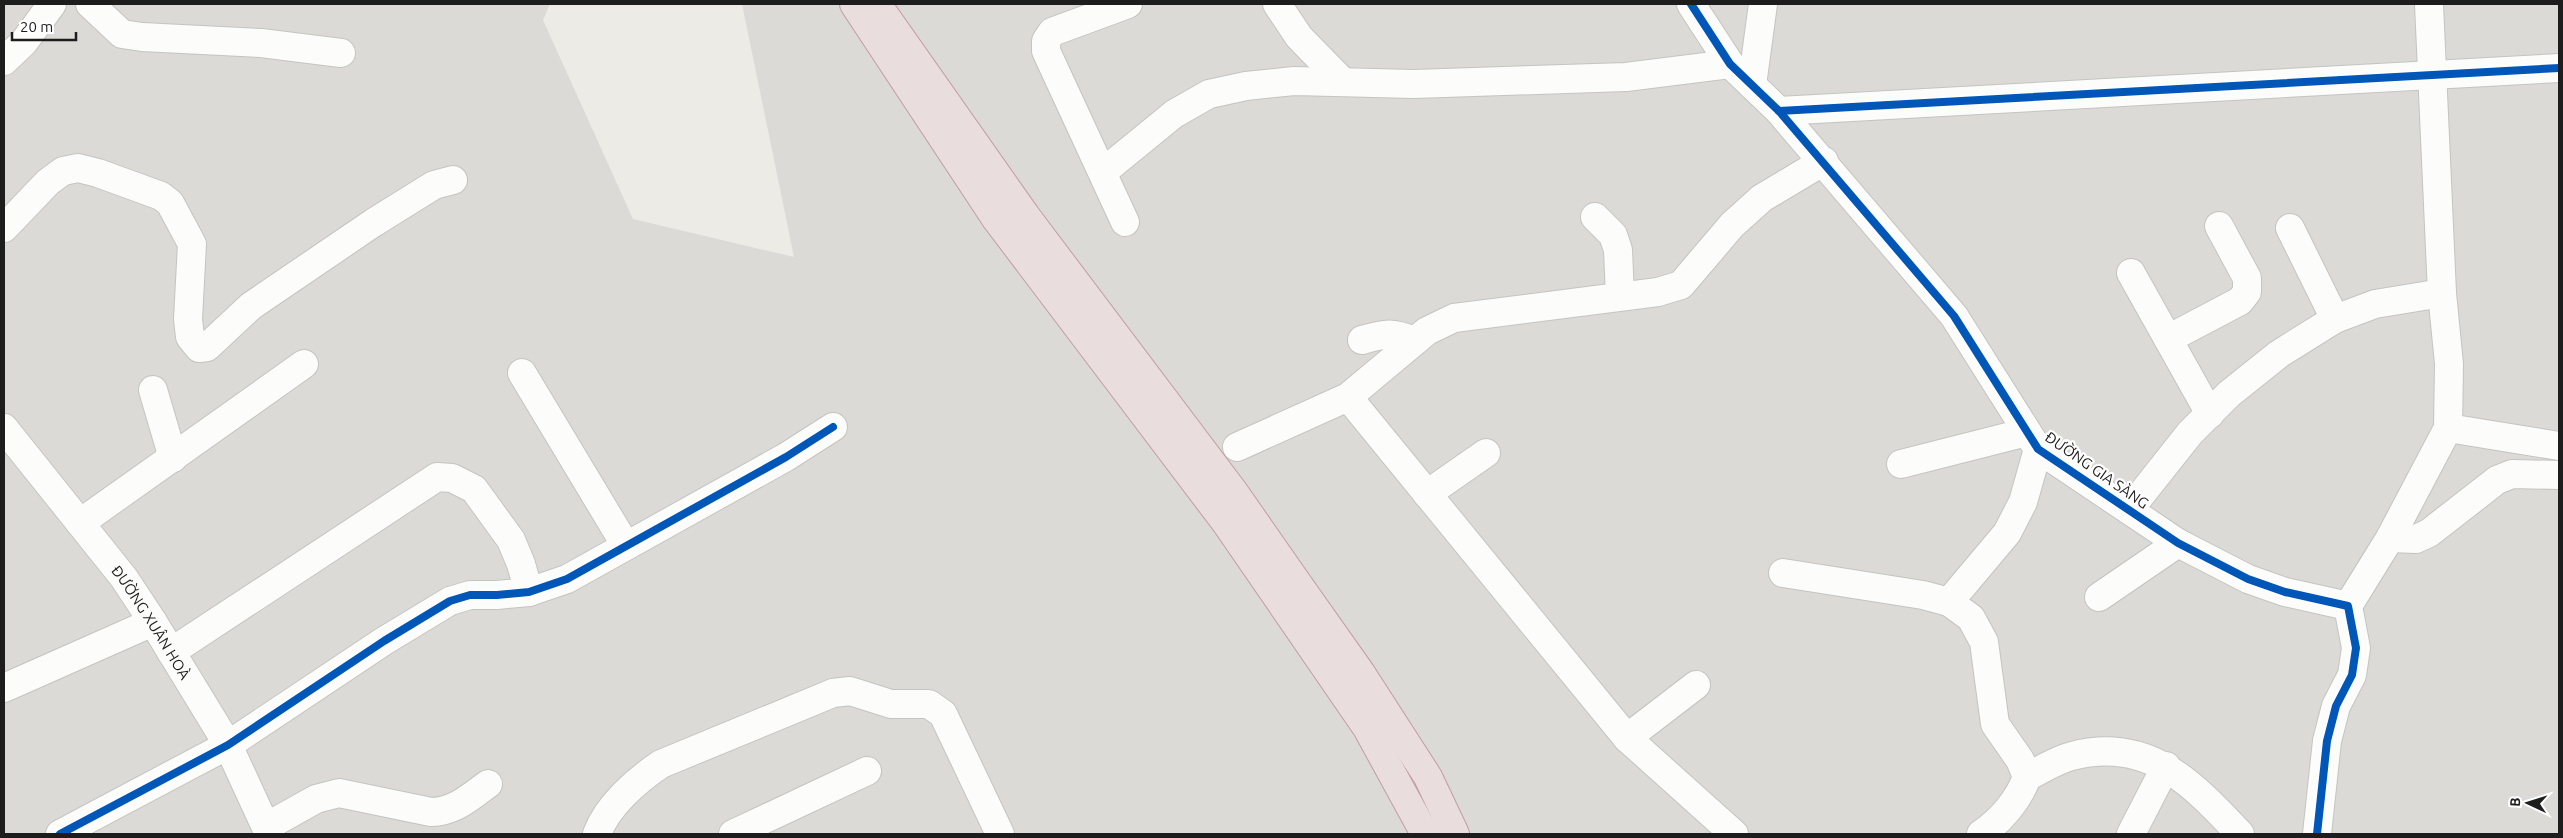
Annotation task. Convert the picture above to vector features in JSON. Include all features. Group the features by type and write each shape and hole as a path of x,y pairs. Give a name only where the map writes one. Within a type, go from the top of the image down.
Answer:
{"highway":[{"path":"854,4 996,219 1226,523 1366,728 1425,834"},
{"path":"877,4 1026,216 1234,492 1302,588 1428,778 1455,834"}],"street":[{"path":"4,60 24,42 52,4"},
{"path":"90,4 122,34 142,37 261,42 341,53"},
{"path":"1125,222 1046,51 1046,41 1052,32 1128,4"},
{"path":"1277,4 1299,37 1343,82"},
{"name":"ĐƯỜNG GIA SÀNG","path":"1691,4 1730,64 1779,111 1824,161 1954,316 2033,441 2178,543 2248,579 2285,592 2348,606"},
{"path":"1752,85 1763,4"},
{"path":"2317,834 2327,741 2336,706 2352,675 2356,648 2348,606 2390,538 2448,428 2449,364 2442,293 2429,4"},
{"path":"1103,172 1174,114 1209,94 1294,81 1414,84 1626,77 1730,64"},
{"path":"1779,111 2559,68"},
{"path":"1237,447 1348,396 1427,331 1454,318 1658,292 1681,285 1732,225 1762,198 1824,161"},
{"path":"4,228 48,182 63,171 78,168 98,173 162,196 170,204 192,244 188,319 190,337 200,348 207,347 251,306 373,223 434,185 453,180"},
{"path":"1595,218 1613,235 1618,250 1620,296"},
{"path":"2168,339 2240,302 2247,292 2247,278 2219,226"},
{"path":"2290,228 2335,319"},
{"path":"2131,273 2210,414"},
{"path":"2129,510 2190,433 2229,394 2279,354 2335,319 2375,304 2442,293"},
{"path":"1362,340 1384,333 1394,333 1415,341"},
{"path":"80,522 174,458 304,364"},
{"path":"522,373 626,546"},
{"path":"153,390 174,458"},
{"path":"1348,396 1582,680 1627,738 1734,834"},
{"path":"60,834 228,745 384,641 450,601 470,595 497,596 529,592 567,579 786,457 833,427"},
{"name":"ĐƯỜNG XUÂN HOÀ","path":"4,428 124,578 153,622 228,745 268,831"},
{"path":"2448,428 2559,446"},
{"path":"1901,464 2033,441 2022,502 2007,534 1949,602"},
{"path":"1427,494 1486,453"},
{"path":"2390,538 2416,539 2430,533 2497,480 2512,474 2559,475"},
{"path":"171,652 436,477 452,478 474,489 511,540 521,564 529,592"},
{"path":"2477,519 2492,507 2496,496 2497,480"},
{"path":"2415,493 2448,518"},
{"path":"2099,597 2178,543"},
{"path":"1783,574 1923,595 1949,602 1971,618 1984,642 1995,724 2020,760 2027,777 2021,794 1990,829 1981,834"},
{"path":"4,688 153,622"},
{"path":"1627,738 1696,685"},
{"path":"596,834 599,827 639,778 661,764 834,693 850,691 892,704 929,704 942,714 1000,834"},
{"path":"2027,777 2070,756 2102,750 2134,754 2166,766 2202,794 2240,834"},
{"path":"2131,834 2166,766"},
{"path":"733,834 867,771"},
{"path":"268,831 316,799 339,793 431,812 442,812 451,809 488,784"}],"shaded area":[{"path":"4,4 550,4 543,20 633,219 794,257 742,4 2559,4 2559,834 4,834"}],"cycle path":[{"path":"1691,4 1730,64 1779,111 1954,316 2038,449 2178,543 2248,579 2285,592 2348,606 2356,648 2352,675 2336,706 2327,741 2317,834"},
{"path":"1779,111 2559,68"},
{"path":"60,834 228,745 384,641 450,601 470,595 529,592 567,579 786,457 833,427"}]}
